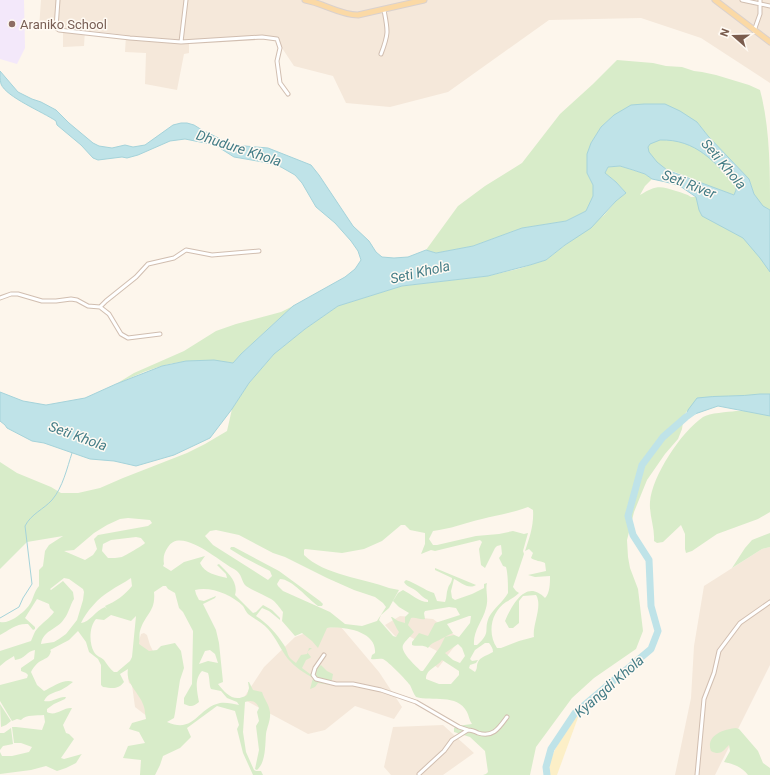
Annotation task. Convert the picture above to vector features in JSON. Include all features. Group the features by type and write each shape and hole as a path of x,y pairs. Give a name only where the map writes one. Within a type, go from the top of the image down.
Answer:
{"main road":[{"path":"305,0 319,3 348,14 364,14 424,0"},
{"path":"715,0 770,42"}],"street":[{"path":"58,0 56,28 59,30 181,42 262,37 278,39 280,48 277,62 280,83 288,94"},
{"path":"181,42 186,0"},
{"path":"742,0 770,6"},
{"path":"754,31 760,14 760,0"},
{"path":"381,54 388,37 388,28 384,10"},
{"path":"100,307 136,277 148,264 174,258 186,250 212,255 259,251"},
{"path":"0,298 11,294 18,294 42,301 77,300 88,306 100,307 109,314 121,334 128,338 160,334"},
{"path":"697,775 704,699 714,673 719,651 740,623 770,602"},
{"path":"324,655 315,668 314,675 316,679 336,684 353,684 381,690 409,701 416,702 459,727 479,733 494,733 498,730 507,717"},
{"path":"419,774 444,751 452,740 468,730"}],"shaded area":[{"name":"Araniko School","path":"0,0 24,0 25,48 17,64 0,59"},
{"path":"41,0 770,0 770,83 701,38 641,18 549,20 448,92 390,107 346,103 333,76 294,66 274,36 212,41 189,41 189,53 184,54 177,90 145,84 146,53 125,52 126,35 85,30 84,46 63,47 63,31 39,28"},
{"path":"770,547 770,665 715,775 675,775 691,698 694,646 704,586 762,549"},
{"path":"400,616 433,619 460,639 438,668 430,662 437,651 401,632 396,637 385,625"},
{"path":"341,627 379,672 402,707 394,719 355,706 325,730 308,734 243,699 264,667 295,637 319,628"},
{"path":"144,633 147,635 155,655 148,717 135,707 132,685 129,683 128,678 141,634"},
{"path":"443,725 474,753 443,775 391,775 384,767 393,727"}],"green space":[{"path":"617,60 682,67 716,75 760,90 768,134 770,210 763,207 754,194 749,179 708,136 697,122 614,115 601,127 591,143 587,173 593,185 593,196 586,211 566,221 522,228 473,246 436,253 426,250 458,206 485,186 522,163 560,114"},
{"path":"662,121 714,161 736,186 734,195 607,147"},
{"path":"620,166 645,174 652,179 645,186 640,195 654,188 661,187 691,197 696,197 770,261 770,395 752,396 688,410 684,415 682,429 678,439 665,454 647,480 634,512 627,540 630,568 638,589 643,631 636,649 594,678 572,698 536,747 530,775 483,775 488,772 485,751 470,737 454,732 454,728 457,726 472,724 463,706 451,700 416,697 410,685 389,664 383,659 371,659 372,655 375,653 374,646 371,640 365,635 350,629 327,628 318,648 302,633 295,636 282,621 283,612 276,603 246,586 237,571 210,553 191,543 182,541 174,542 168,547 164,555 163,566 171,571 184,562 205,556 200,563 205,570 211,574 227,578 226,574 217,565 219,564 229,574 234,582 236,590 235,595 253,613 263,605 272,610 280,618 280,620 269,611 262,608 256,616 268,625 278,637 286,648 290,658 296,663 301,655 307,653 311,657 306,660 302,668 310,674 321,665 333,674 331,685 318,683 315,687 310,689 313,678 291,662 268,629 248,614 243,606 233,598 221,592 208,589 195,590 199,600 204,601 216,596 203,604 216,630 219,643 223,682 218,684 227,694 234,698 238,698 247,695 249,682 253,690 262,692 269,706 270,718 266,734 264,754 262,763 257,770 255,769 259,750 256,726 259,721 257,712 259,708 254,702 245,702 243,732 246,752 254,770 261,771 263,775 253,775 243,753 237,729 239,725 235,711 217,706 187,728 191,737 180,748 163,756 155,775 140,775 141,760 123,758 128,746 145,743 139,732 129,729 132,723 146,719 142,702 129,679 128,669 120,674 124,682 122,685 112,688 103,687 101,685 101,665 98,659 89,652 86,642 78,631 69,640 50,650 49,656 37,664 31,672 37,685 44,691 62,682 73,682 49,695 44,701 66,697 47,709 47,712 56,713 72,708 63,725 66,733 74,739 61,758 64,759 82,754 76,763 57,771 46,766 31,770 0,774 0,752 2,756 12,756 29,752 32,747 21,743 14,743 12,727 42,730 45,722 44,715 29,716 21,720 17,719 12,721 0,701 0,685 27,678 28,675 21,671 21,668 34,659 35,650 24,657 15,660 14,656 0,666 0,651 31,641 36,630 54,612 50,608 49,604 37,599 25,618 35,627 35,629 33,630 28,624 24,624 13,627 0,635 0,622 6,622 15,618 29,606 39,586 39,570 43,566 45,551 49,545 63,536 27,542 0,569 0,462 17,473 51,487 61,493 78,493 100,488 187,453 227,431 232,409 249,383 274,354 305,329 338,306 402,286 488,276 518,269 546,260 604,215 616,201 626,193 605,173 608,167","holes":["528,507 533,510 533,520 525,551 529,549 533,553 531,558 545,563 546,571 528,575 535,577 550,576 548,593 545,598 532,591 526,592 516,601 505,621 509,628 513,628 519,623 519,601 523,596 536,595 538,599 538,610 534,627 534,637 497,648 492,636 492,623 501,606 519,593 513,587 524,554 523,551 528,533 524,534 513,531 476,536 437,545 433,545 429,539 433,531","128,518 150,520 152,523 148,526 98,535 94,539 97,549 93,555 85,560 64,551 74,550 94,533 120,519","401,525 405,525 410,530 425,533 425,544 421,554 431,550 435,551 480,540 482,542 479,549 481,565 485,568 495,548 501,545 502,554 499,558 503,566 506,567 508,576 508,593 489,617 486,634 482,641 477,645 474,645 475,635 485,613 487,604 487,583 484,584 484,588 455,600 452,598 451,591 454,579 470,587 476,585 435,568 435,570 452,578 447,590 445,602 437,601 434,593 406,580 404,582 406,585 417,591 428,600 428,602 418,599 403,590 398,593 393,601 409,613 405,617 405,623 391,617 399,632 396,637 393,636 379,620 381,615 389,608 399,590 333,572 312,562 304,555 305,549 342,553 364,549 382,541","216,530 239,535 273,553 285,557 327,578 354,590 375,597 386,607 377,621 362,626 345,624 330,612 283,591 277,584 280,579 290,582 318,606 322,606 323,604 279,571 234,547 231,547 230,549 270,571 272,576 268,580 213,545 205,536 210,531","136,537 141,538 145,543 122,557 108,558 102,551 103,544 111,540","64,578 69,579 83,589 83,600 77,620 66,634 54,642 41,644 44,636 58,626 64,619 74,599 73,592 63,581 51,590 50,589","131,578 132,586 120,598 105,606 107,609 105,607 101,609 87,621 81,623 86,614 97,601","163,586 166,586 175,593 179,608 183,612 193,631 192,684 184,698 184,704 192,706 199,702 197,681 199,674 202,671 208,673 211,689 221,691 227,698 237,702 239,705 220,703 212,706 190,723 184,725 176,725 167,722 174,718 180,680 184,668 181,651 175,643 161,646 157,650 149,651 139,644 140,631 152,609 154,592","449,607 456,608 460,615 435,623 428,636 419,633 412,642 412,645 424,646 428,648 433,643 445,637 440,647 423,671 421,671 409,659 404,651 403,645 414,632 408,625 411,618 425,619 425,611","111,615 131,621 136,616 132,657 130,661 117,672 114,672 104,660 96,655 92,648 90,635 92,626 96,619 104,620","471,616 470,623 459,637 454,635 445,637 453,633 447,624","485,643 489,643 493,652 479,660 475,672 469,668 470,665 476,663 478,660 472,661 470,659 475,650","458,644 462,648 465,656 460,663 453,660 445,653","210,650 215,654 218,663 208,661 199,664 205,651","442,660 459,671 459,675 451,684 439,684 426,679 426,676 430,670"]},
{"path":"293,306 233,363 215,361 180,362 150,370 116,384 134,373 184,351 216,331 281,312"},
{"path":"736,411 770,411 770,512 758,519 717,534 692,551 686,553 685,534 681,525 663,542 657,543 654,541 650,502 656,480 669,455 694,424 703,417"},
{"path":"770,533 770,547 762,549 732,568 752,540"},
{"path":"0,704 11,721 1,727"},
{"path":"11,728 13,744 3,746 0,750 0,733 4,733"},
{"path":"736,728 739,729 758,751 763,763 770,768 770,775 748,775 738,766 724,762 730,751 729,745 719,753 711,751 710,745 713,737 722,731"}],"sand":[{"path":"580,712 557,775 550,775 549,767 551,759 559,742"}],"water":[{"path":"0,71 18,92 56,110 69,123 93,143 99,146 112,148 125,145 133,147 145,145 173,125 187,123 194,125 233,145 268,148 311,165 353,226 369,241 376,252 382,257 394,258 408,257 426,250 436,253 473,246 522,228 566,221 586,211 593,196 593,185 587,173 587,154 591,143 601,127 614,115 631,105 665,104 680,111 697,122 708,136 749,179 754,194 763,206 770,210 770,272 743,238 702,216 696,197 680,186 652,179 645,174 620,166 608,167 605,173 626,193 616,201 591,228 565,245 546,260 488,276 402,286 338,306 305,329 274,354 249,383 210,438 174,455 136,466 114,461 90,459 44,443 32,441 7,428 0,421 0,392 23,401 46,405 85,398 162,366 186,361 214,360 233,363 293,306 345,277 355,269 361,260 358,251 351,241 335,223 316,207 302,183 295,175 281,167 234,157 215,145 185,139 170,141 138,155 127,158 122,157 98,160 93,158 81,145 57,125 56,121 17,99 4,89 1,84","holes":["660,140 684,143 694,148 712,161 736,186 734,195 667,170 657,162 649,152 648,147 650,144"]},
{"path":"770,394 770,416 718,406 686,417 688,410 697,398"}],"waterway":[{"name":"Kyangdi Khola","path":"547,775 546,767 551,749 575,713 651,649 658,631 651,606 649,560 633,535 628,516 642,465 663,437 693,412"},
{"path":"0,618 19,607 32,584 25,526 31,518 56,495 72,453"}],"place":[{"name":"Araniko School","path":"12,24"}],"water label":[{"name":"Dhudure Khola","path":"239,148"},
{"name":"Seti Khola","path":"724,164"},
{"name":"Seti River","path":"689,184"},
{"name":"Seti Khola","path":"420,272"},
{"name":"Seti Khola","path":"78,436"}]}
